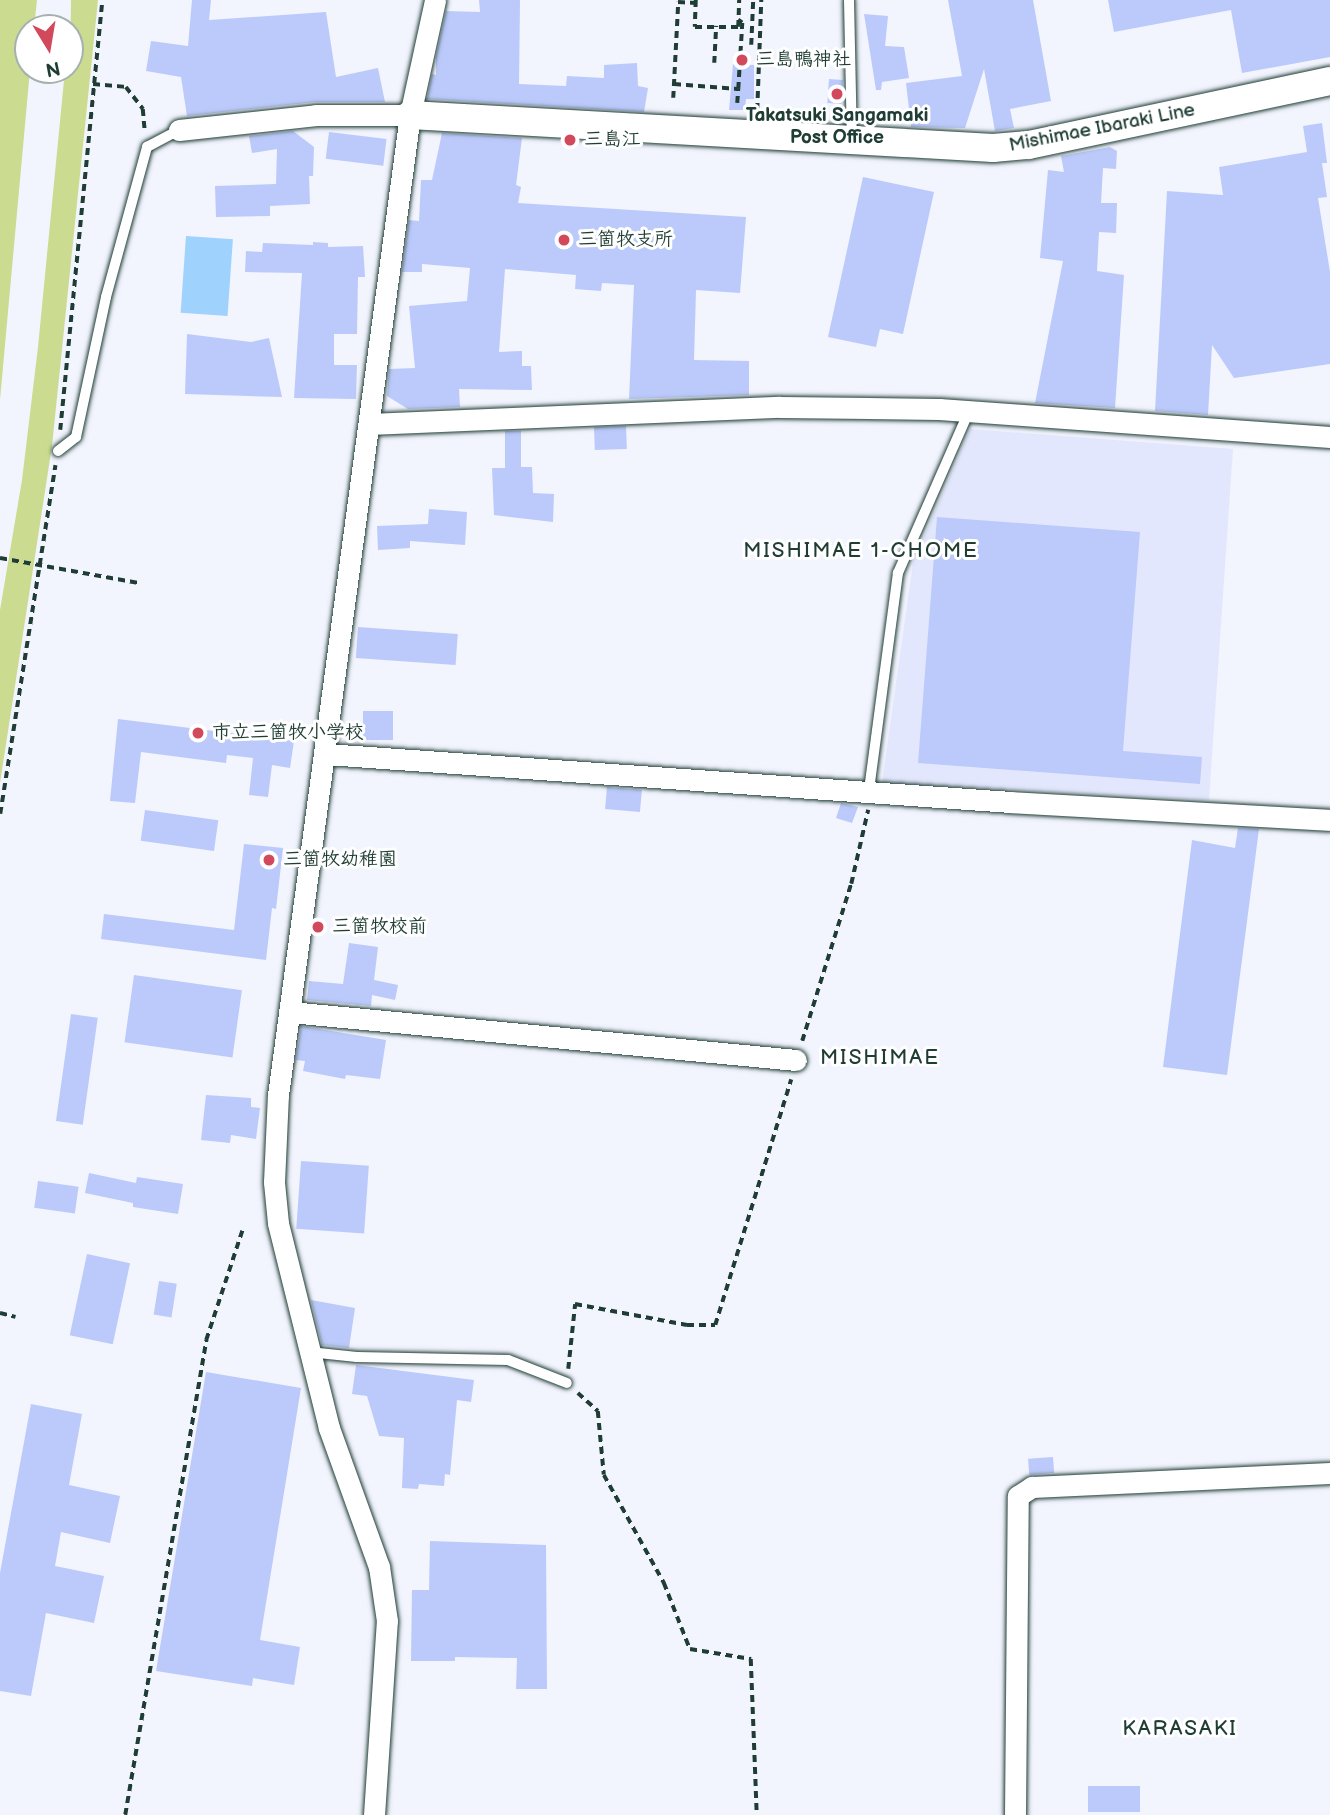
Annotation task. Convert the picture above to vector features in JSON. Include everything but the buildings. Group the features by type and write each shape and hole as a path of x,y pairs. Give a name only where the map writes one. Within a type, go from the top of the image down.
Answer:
{"main road":[{"name":"Mishimae Ibaraki Line","path":"410,115 993,148 1028,145 1330,81"}],"street":[{"path":"374,1815 387,1620 379,1567 329,1428 278,1223 274,1182 278,1095 410,115 435,0"},
{"path":"179,130 316,115 410,115"},
{"path":"369,424 780,407 970,411 1330,437"},
{"path":"326,754 1330,820"},
{"path":"290,1012 796,1060"},
{"path":"1014,1815 1018,1496 1032,1487 1330,1473"}],"lane":[{"path":"849,0 852,141"},
{"path":"58,451 76,437 106,297 147,147 179,130"},
{"path":"869,790 898,573 970,411"},
{"path":"309,1352 508,1360 567,1383"}],"path":[{"path":"0,814 58,451 102,0"},
{"path":"673,98 678,2 696,1 695,27 738,27 739,0"},
{"path":"751,45 753,0"},
{"path":"761,0 757,110 765,136"},
{"path":"737,103 742,23 738,20"},
{"path":"715,63 716,26"},
{"path":"93,84 126,86 143,109 147,147"},
{"path":"674,84 737,89"},
{"path":"0,558 139,583"},
{"path":"757,1815 751,1659 690,1649 664,1583 604,1475 598,1411 567,1383 575,1304 687,1325 715,1325 851,884 868,816 869,790"},
{"path":"125,1815 206,1340 242,1231"},
{"path":"0,1313 16,1317"}],"shaded area":[{"path":"970,429 1233,449 1209,800 882,783 913,562"}],"green space":[{"path":"0,0 37,0 36,14 14,14 14,84 29,84 0,400"},
{"path":"71,0 98,0 52,446 0,783 0,610 22,480 64,84 84,84 84,14 71,14"}],"water":[{"path":"186,236 233,239 228,316 181,313"}],"place":[{"name":"三島鴨神社","path":"742,60"},
{"name":"Takatsuki Sangamaki Post Office","path":"837,94"},
{"name":"三島江","path":"570,140"},
{"name":"三箇牧支所","path":"564,240"},
{"name":"市立三箇牧小学校","path":"198,733"},
{"name":"三箇牧幼稚園","path":"269,860"},
{"name":"三箇牧校前","path":"318,927"}],"district":[{"name":"MISHIMAE 1-CHOME","path":"861,551"},
{"name":"MISHIMAE","path":"880,1058"},
{"name":"KARASAKI","path":"1180,1729"}]}
